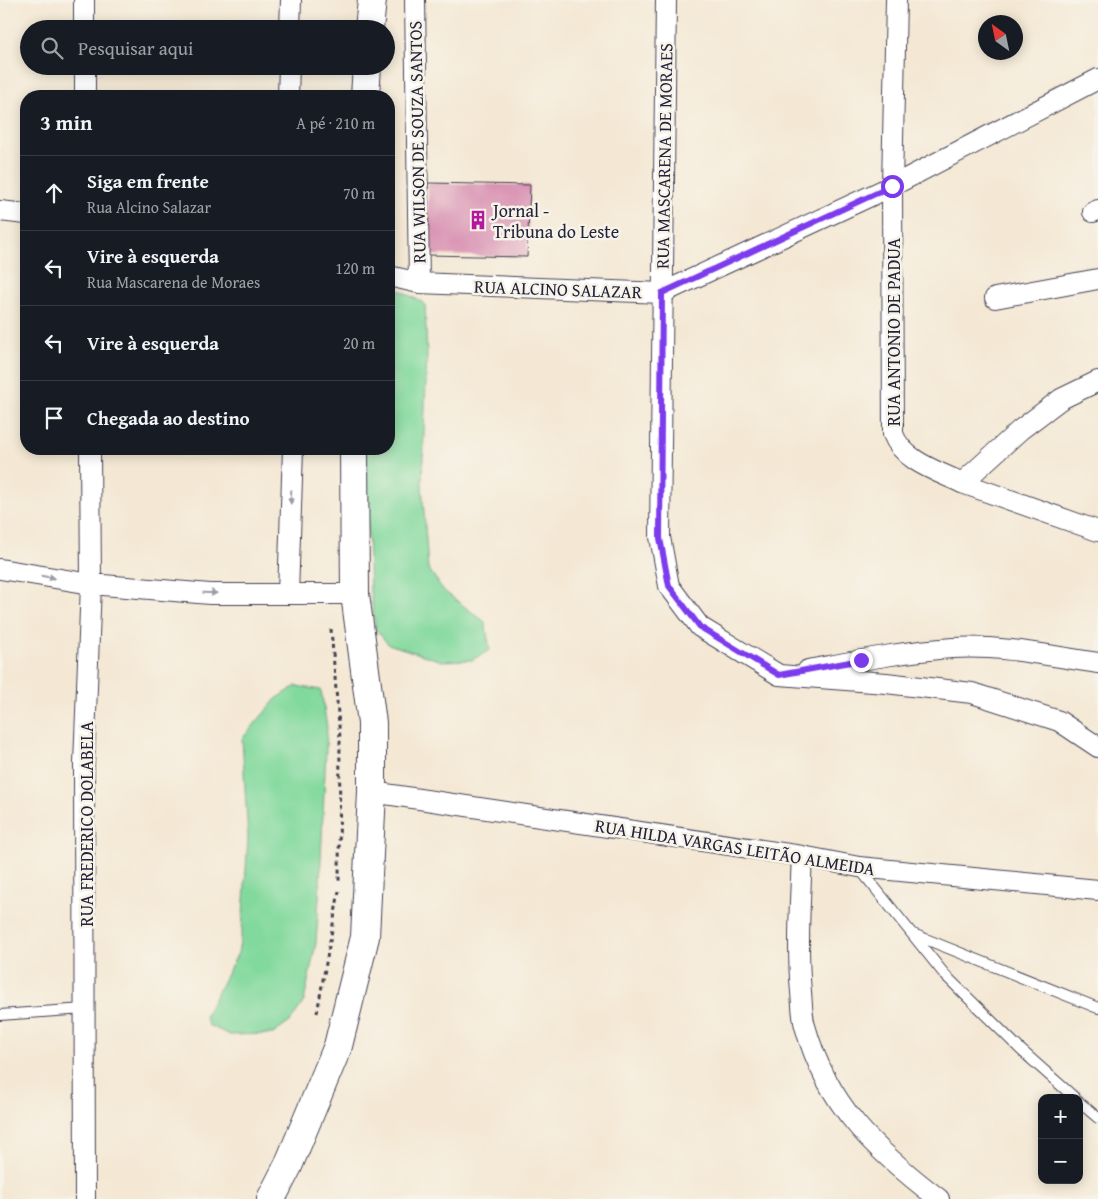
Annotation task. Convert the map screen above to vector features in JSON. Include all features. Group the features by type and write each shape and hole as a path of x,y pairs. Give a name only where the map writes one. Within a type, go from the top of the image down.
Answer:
{"highway":[{"path":"371,20 372,0"},
{"path":"365,90 366,75"},
{"path":"272,1199 338,1046 365,938 372,792 372,723 355,594 354,455"}],"street":[{"path":"84,0 84,20"},
{"path":"291,20 292,0"},
{"name":"RUA WILSON DE SOUZA SANTOS","path":"415,0 419,284"},
{"name":"RUA MASCARENA DE MORAES","path":"666,0 660,538 669,586 700,627 779,675 886,683 972,693 1058,721 1098,747"},
{"name":"RUA ANTONIO DE PADUA","path":"896,0 892,186 892,434 897,446 908,455 962,483 1098,530"},
{"path":"85,75 85,90"},
{"path":"288,90 289,75"},
{"name":"RUA ALCINO SALAZAR","path":"395,278 419,284 662,293 892,186 1098,79"},
{"path":"0,211 20,213"},
{"path":"995,298 1097,285"},
{"path":"962,483 1020,430 1061,399 1098,381"},
{"name":"RUA FREDERICO DOLABELA","path":"85,1199 84,764 91,584 90,455"},
{"path":"288,594 293,455"},
{"path":"0,569 91,584 210,594 355,594"},
{"path":"779,675 861,660 954,648 1014,650 1098,663"},
{"name":"RUA HILDA VARGAS LEITÃO ALMEIDA","path":"372,792 802,856 859,867 1098,890"},
{"path":"802,856 798,952 804,1025 822,1072 856,1126 893,1164 939,1199"}],"lane":[{"path":"859,867 945,975 1021,1050 1070,1094"},
{"path":"912,933 1098,1008"},
{"path":"0,1015 84,1009"},
{"path":"1083,1105 1098,1118"}],"path":[{"path":"315,1022 339,890 340,738 328,593"}],"green space":[{"path":"395,290 402,291 425,304 427,355 422,484 428,568 444,591 485,622 490,650 472,660 442,661 388,644 376,630 370,591 365,455 395,455"},
{"path":"296,686 321,690 327,727 316,943 304,1001 290,1022 273,1034 230,1035 208,1025 205,1016 238,953 242,931 248,838 242,739 276,699"}],"building":[{"name":"Jornal - Tribuna do Leste","path":"428,183 530,185 527,257 427,255"}],"place":[{"name":"Jornal - Tribuna do Leste","path":"478,220"}],"route":[{"path":"861,660 779,675 700,627 669,586 660,538 662,293 892,186"}]}
